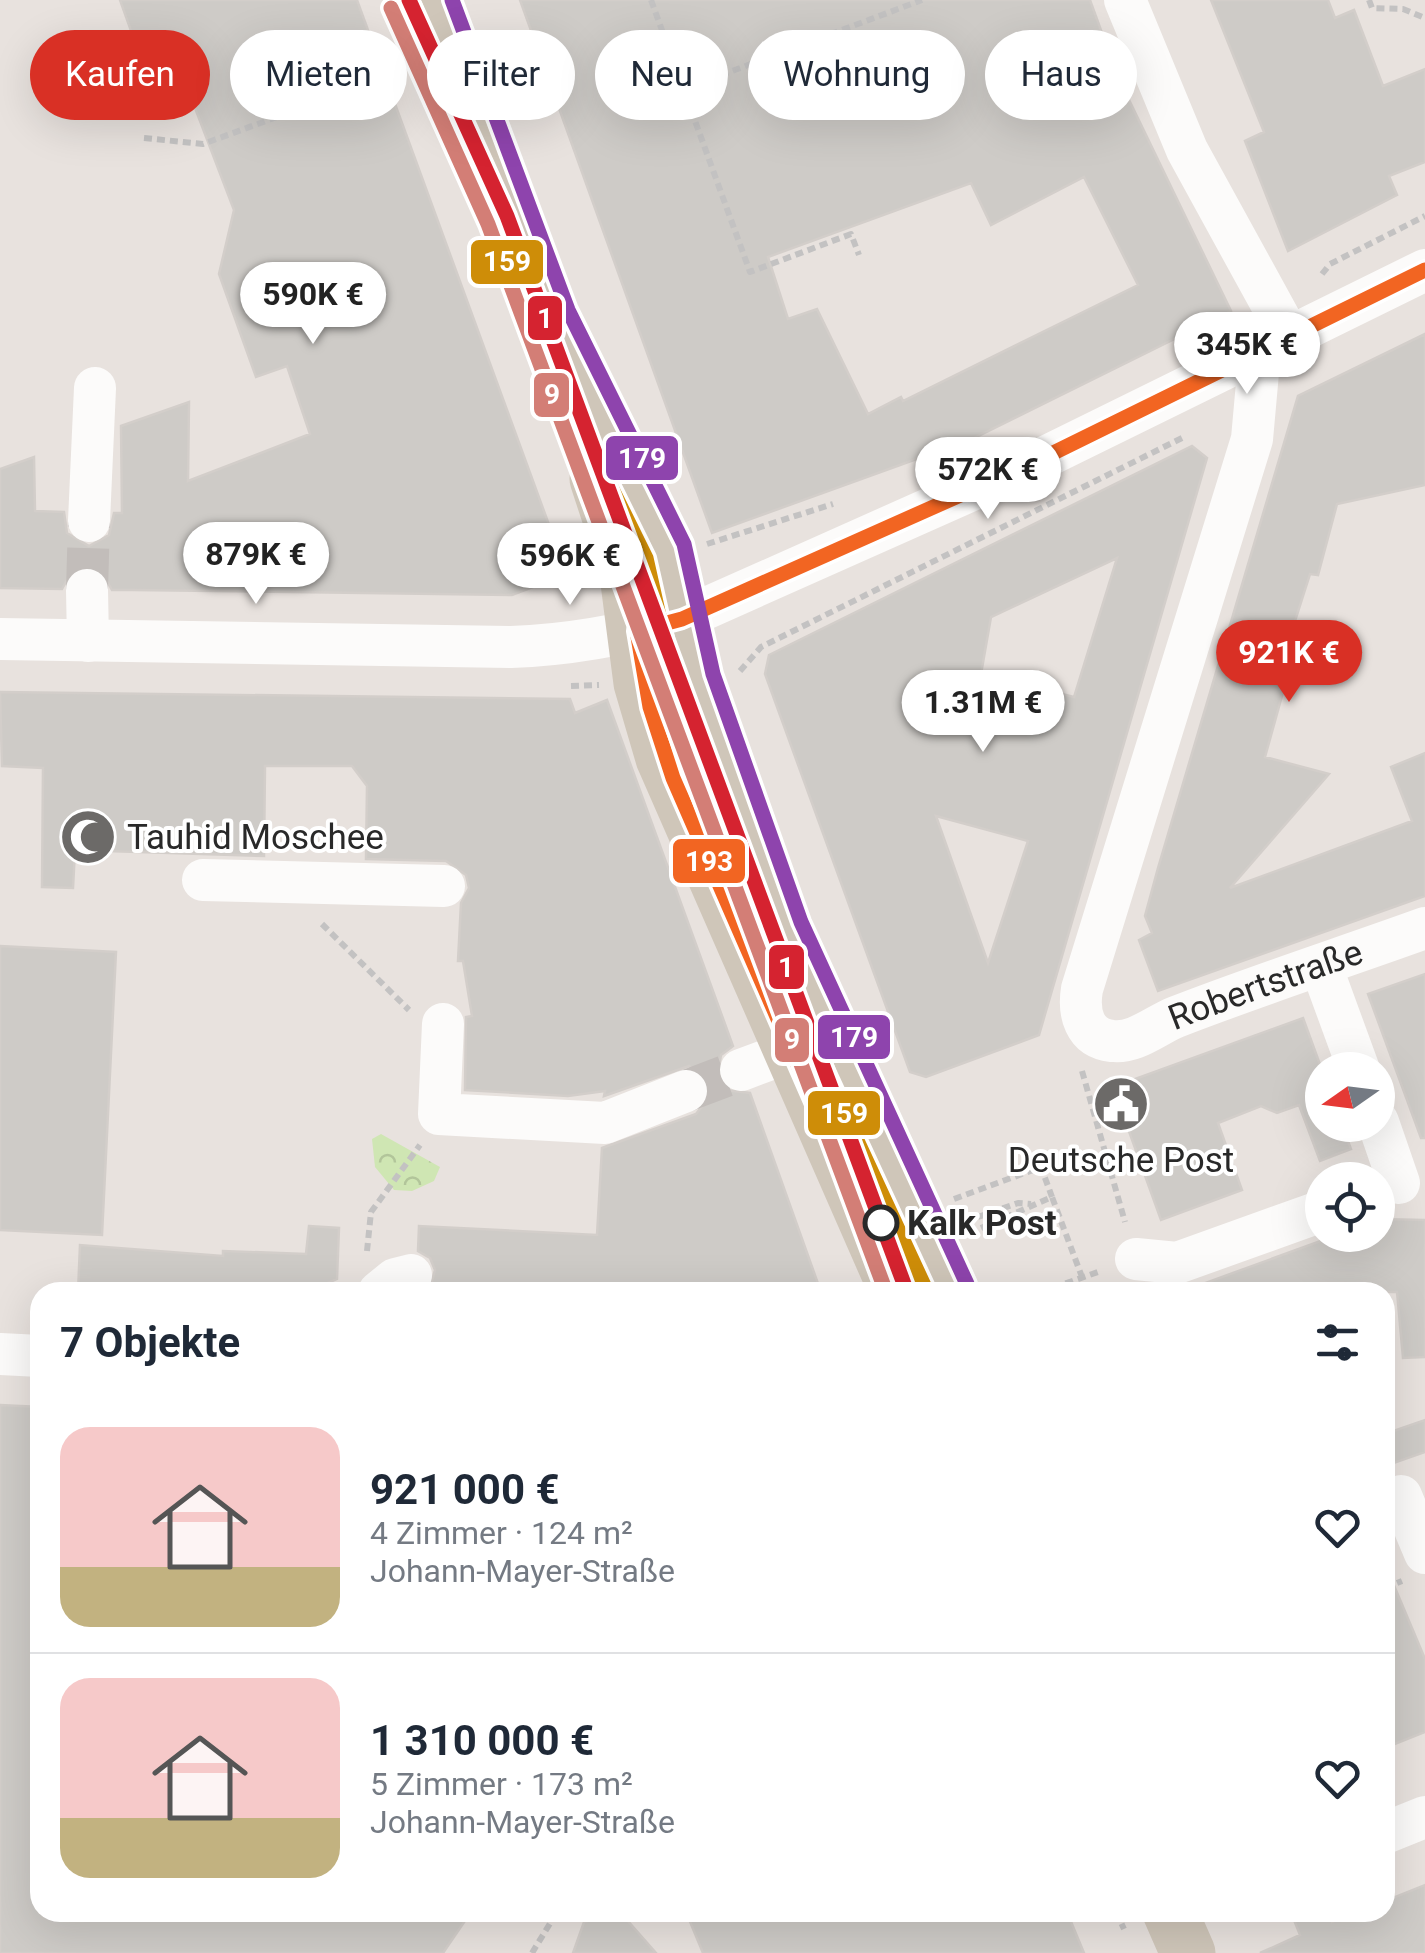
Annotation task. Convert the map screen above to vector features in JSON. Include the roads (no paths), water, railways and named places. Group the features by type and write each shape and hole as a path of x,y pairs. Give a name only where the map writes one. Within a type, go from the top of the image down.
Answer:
{"main road":[{"path":"431,0 550,318 568,394 626,567 694,680 782,930 944,1282"},
{"path":"659,625 641,683 678,797 893,1282"},
{"path":"1174,1922 1188,1953"},
{"path":"1216,1922 1229,1953"}],"street":[{"path":"1125,0 1274,342"},
{"path":"0,639 511,647 574,644 659,625 1039,460 1425,270"},
{"name":"Robertstraße","path":"1274,342 1252,439 1093,966 1082,989 1082,1016 1087,1027 1106,1040 1129,1041 1172,1018 1425,928"},
{"path":"88,521 94,388"},
{"path":"87,590 88,641"},
{"path":"203,880 444,886"},
{"path":"1321,966 1352,1052"},
{"path":"444,1024 439,1114 605,1123 686,1092"},
{"path":"741,1070 792,1051"},
{"path":"1385,1142 1401,1186"},
{"path":"1136,1259 1177,1262 1305,1216"},
{"path":"0,1354 30,1356"},
{"path":"1401,1496 1425,1554"},
{"path":"1395,1829 1425,1817"}],"tunnel":[{"path":"87,590 89,521"},
{"path":"686,1091 741,1070"}],"tram line":[{"name":"1","path":"409,0 507,216 903,1282"}],"place":[{"name":"Tauhid Moschee","path":"88,837"},
{"name":"Deutsche Post","path":"1121,1104"},
{"name":"Kalk Post","path":"881,1223"}]}
